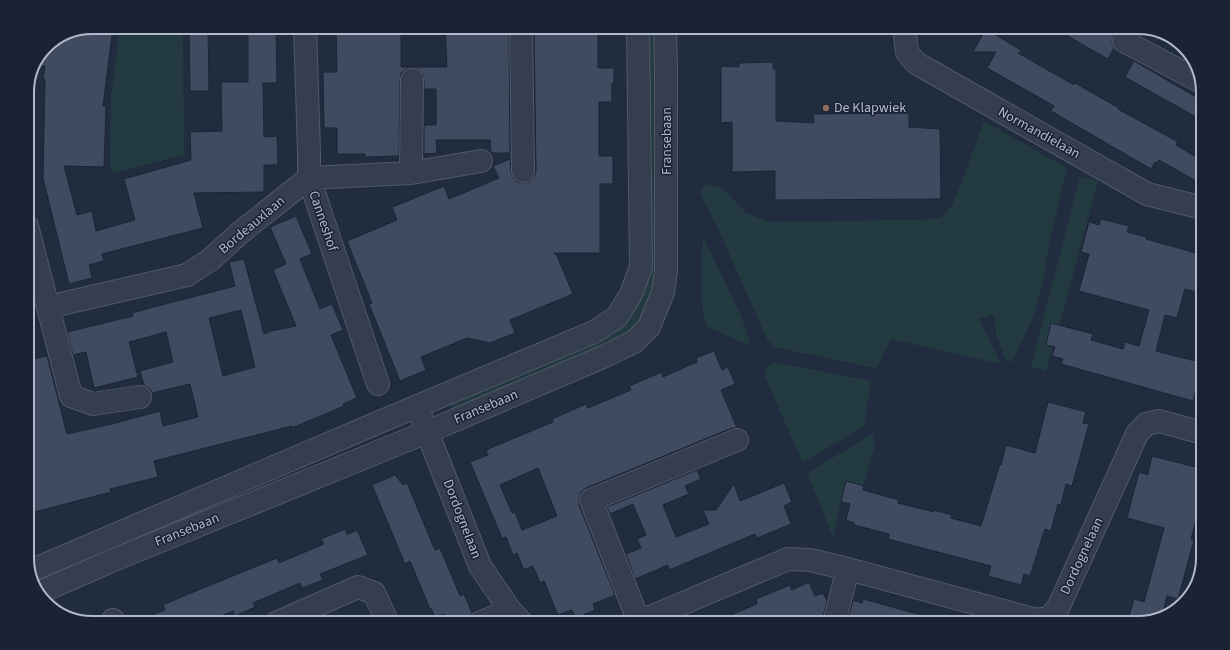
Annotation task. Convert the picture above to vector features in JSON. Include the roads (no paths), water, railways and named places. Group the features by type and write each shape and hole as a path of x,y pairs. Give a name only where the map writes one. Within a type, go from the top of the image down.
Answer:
{"street":[{"path":"305,34 309,152 308,178"},
{"path":"521,34 523,171"},
{"name":"Fransebaan","path":"35,569 594,332 617,317 631,294 641,267 638,34"},
{"name":"Fransebaan","path":"44,590 109,562 427,432 603,357 634,342 649,327 664,292 666,271 665,34"},
{"name":"Normandielaan","path":"905,34 907,52 916,63 1147,194 1196,206"},
{"path":"1124,41 1194,78"},
{"path":"411,174 412,80"},
{"name":"Canneshof","path":"378,384 308,178 411,174 481,161"},
{"name":"Bordeauxlaan","path":"48,307 187,275 210,260 241,232 308,178"},
{"path":"34,253 71,396 94,404 140,397"},
{"name":"Dordognelaan","path":"417,407 480,566 516,616"},
{"name":"Dordognelaan","path":"1051,616 1059,606 1137,434 1146,424 1159,421 1196,431"},
{"path":"635,616 591,500 738,440"},
{"name":"Dordognelaan","path":"651,616 788,558 810,560 848,569 1022,616"},
{"path":"836,616 848,569"},
{"path":"292,616 358,587 374,593 385,616"}],"place":[{"name":"De Klapwiek","path":"826,108"}]}
